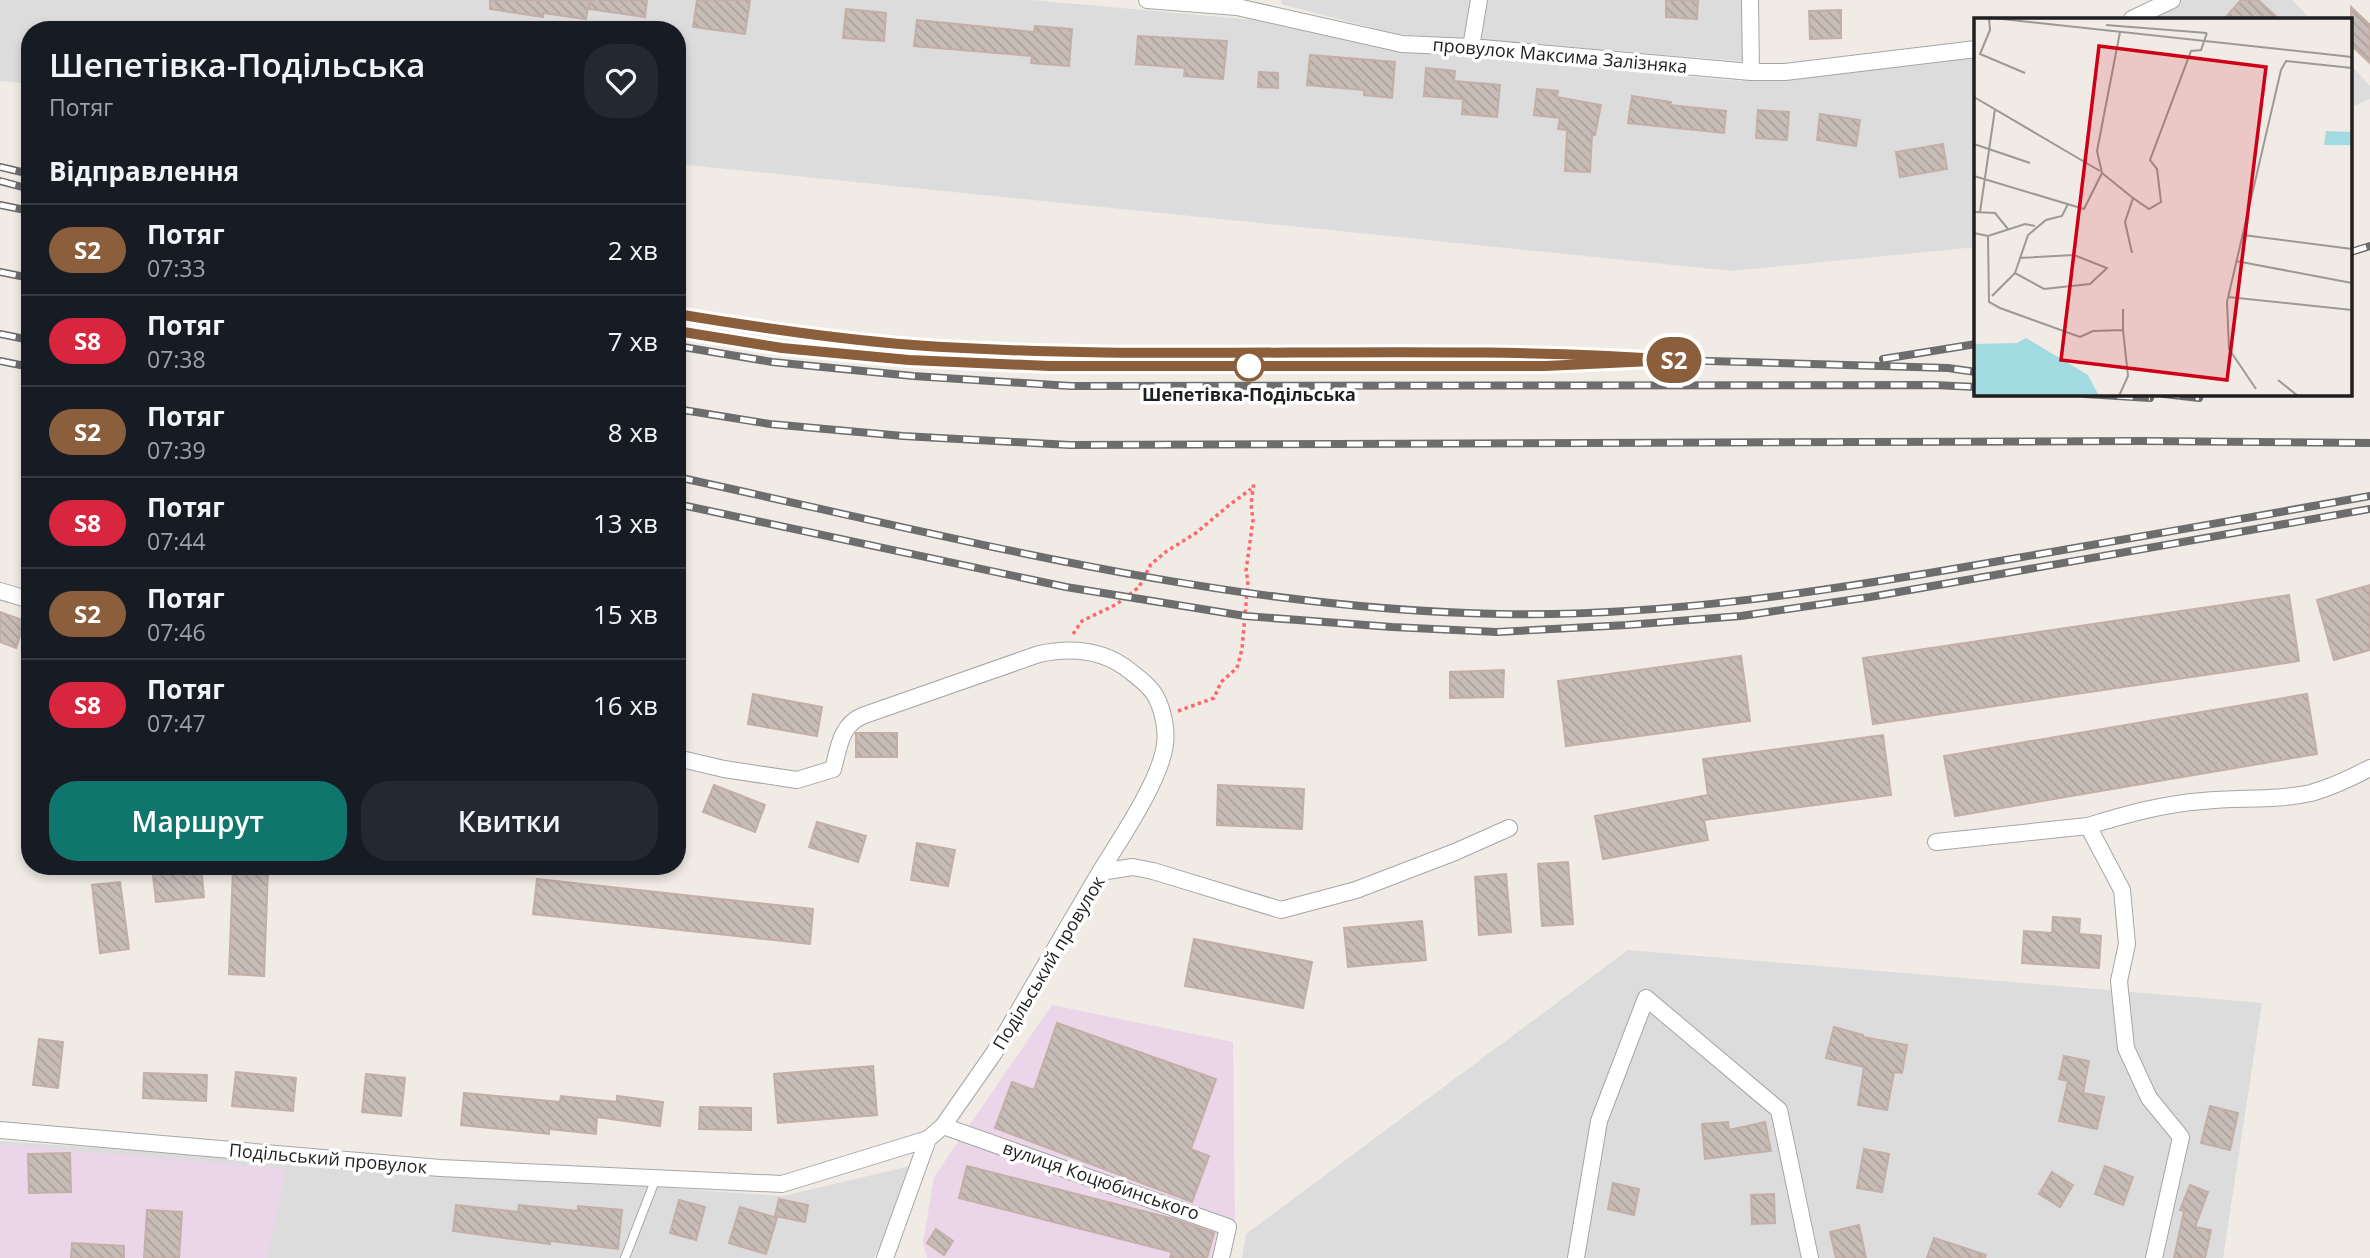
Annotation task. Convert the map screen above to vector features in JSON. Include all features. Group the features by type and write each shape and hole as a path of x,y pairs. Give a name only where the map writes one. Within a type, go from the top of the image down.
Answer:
{"street":[{"name":"провулок Максима Залізняка","path":"1147,0 1276,8 1402,44 1471,47 1751,72 1786,72 1974,49"},
{"path":"1471,47 1479,0"},
{"path":"1750,0 1751,72"},
{"path":"2134,18 2172,0"},
{"path":"0,591 21,597"},
{"path":"686,760 797,780 833,769 844,730 852,721 1039,654 1062,649 1103,655 1124,666 1156,696 1163,717 1165,743 1159,766 1100,873"},
{"path":"1936,842 2088,826 2144,808 2204,800 2267,799 2310,793 2341,783 2370,768"},
{"path":"2088,826 2122,890 2127,944 2119,981 2126,1048 2149,1098 2181,1137 2154,1258"},
{"name":"Подільський провулок","path":"0,1130 440,1168 782,1184 928,1139 943,1126 994,1053 1100,873 1133,867 1153,871 1281,910 1356,890 1510,828"},
{"path":"1576,1258 1599,1121 1646,998 1779,1110 1810,1258"},
{"name":"вулиця Коцюбинського","path":"943,1126 1228,1227 1221,1258"},
{"path":"885,1258 928,1139"}],"lane":[{"path":"625,1258 656,1178"}],"path":[{"path":"1163,717 1213,698 1222,682 1237,668 1246,606 1246,571 1253,520 1251,504 1254,482"},
{"path":"1062,649 1082,621 1117,604 1139,587 1151,564 1253,488"}],"shaded area":[{"path":"0,0 1032,0 1266,21 1416,53 1741,81 1974,54 1974,247 1733,271 686,165 686,21 21,21 21,83 0,81"},
{"path":"1281,0 1742,0 1743,61 1396,34 1281,4"},
{"path":"2177,0 2292,0 2309,18 2131,18"},
{"path":"2352,66 2370,86 2370,99 2352,107"},
{"path":"1628,950 2262,1003 2223,1258 1242,1258 1246,1234"},
{"path":"1052,1005 1233,1042 1235,1226 1228,1258 927,1258 923,1243 934,1177"},
{"path":"0,1141 783,1196 919,1164 874,1258 0,1258"},
{"path":"0,1144 286,1169 267,1258 0,1258"}],"building":[{"path":"490,0 589,0 586,19 543,13 543,17 490,9"},
{"path":"590,0 647,0 645,17 589,9"},
{"path":"697,0 750,0 745,34 693,27"},
{"path":"1666,0 1698,0 1697,19 1666,17"},
{"path":"2241,0 2258,0 2278,18 2225,18"},
{"path":"2351,7 2370,25 2370,63 2352,46"},
{"path":"846,9 886,13 884,41 843,38"},
{"path":"1841,10 1841,38 1810,39 1809,11"},
{"path":"917,20 1034,32 1035,26 1072,29 1069,66 1031,63 1032,56 914,46"},
{"path":"1138,36 1227,41 1223,79 1184,76 1185,68 1136,64"},
{"path":"1310,55 1395,62 1392,98 1364,95 1364,90 1307,85"},
{"path":"1426,68 1455,71 1454,81 1500,85 1497,117 1462,114 1463,99 1424,96"},
{"path":"1259,72 1278,73 1278,88 1258,87"},
{"path":"1537,89 1558,91 1557,97 1601,105 1595,135 1592,135 1590,172 1565,171 1567,130 1558,129 1560,118 1534,115"},
{"path":"1632,96 1671,102 1670,105 1726,111 1724,133 1628,123"},
{"path":"1758,110 1789,112 1787,140 1756,138"},
{"path":"1820,114 1860,120 1856,146 1817,140"},
{"path":"1943,144 1947,169 1900,177 1896,152"},
{"path":"2370,585 2370,650 2334,660 2317,600"},
{"path":"2289,595 2299,661 1873,724 1863,658"},
{"path":"0,612 21,620 21,633 16,648 0,642"},
{"path":"1741,656 1750,721 1566,746 1558,681"},
{"path":"1504,670 1503,697 1450,698 1450,672"},
{"path":"753,694 822,707 817,736 748,724"},
{"path":"2307,694 2317,754 1955,816 1944,756"},
{"path":"856,733 897,733 897,757 856,757"},
{"path":"1883,735 1891,795 1704,820 1708,840 1603,859 1595,816 1708,795 1703,759"},
{"path":"714,785 765,805 755,832 703,812"},
{"path":"1218,785 1304,789 1302,829 1217,825"},
{"path":"817,822 866,836 858,862 809,847"},
{"path":"917,843 955,850 948,886 911,880"},
{"path":"1568,862 1573,924 1542,926 1538,864"},
{"path":"1506,874 1511,932 1479,935 1475,877"},
{"path":"153,875 202,875 204,897 156,902"},
{"path":"233,875 268,875 264,976 229,974"},
{"path":"537,879 813,909 810,944 533,914"},
{"path":"120,882 129,949 100,953 92,885"},
{"path":"2053,917 2080,919 2079,934 2101,936 2099,968 2022,963 2024,931 2052,933"},
{"path":"1422,921 1426,960 1348,967 1344,928"},
{"path":"1194,939 1312,962 1303,1008 1185,986"},
{"path":"1057,1023 1216,1079 1191,1149 1209,1156 1192,1202 995,1128 1012,1082 1034,1090"},
{"path":"1834,1027 1863,1037 1907,1045 1902,1073 1894,1072 1887,1110 1858,1105 1864,1067 1826,1058"},
{"path":"39,1039 63,1042 58,1088 33,1085"},
{"path":"2064,1056 2089,1061 2083,1093 2104,1097 2097,1129 2059,1121 2068,1081 2059,1079"},
{"path":"873,1066 877,1115 778,1123 774,1074"},
{"path":"236,1072 296,1078 293,1111 232,1106"},
{"path":"144,1073 207,1075 206,1101 143,1098"},
{"path":"366,1074 405,1078 401,1116 362,1112"},
{"path":"464,1093 560,1102 561,1096 617,1102 617,1096 663,1102 660,1126 597,1117 596,1134 549,1129 549,1134 461,1125"},
{"path":"2210,1106 2238,1113 2230,1150 2201,1143"},
{"path":"700,1107 751,1108 751,1130 699,1129"},
{"path":"1728,1122 1729,1130 1765,1122 1771,1151 1705,1159 1702,1124"},
{"path":"1864,1149 1889,1154 1882,1192 1857,1188"},
{"path":"70,1153 71,1192 29,1193 28,1154"},
{"path":"967,1166 1174,1219 1214,1233 1207,1258 1170,1258 1172,1252 959,1198"},
{"path":"2105,1166 2133,1177 2123,1205 2095,1194"},
{"path":"2052,1172 2073,1185 2060,1207 2039,1194"},
{"path":"1613,1183 1639,1189 1634,1215 1608,1209"},
{"path":"2190,1185 2208,1192 2195,1227 2211,1230 2205,1258 2174,1258 2184,1211 2180,1210"},
{"path":"1774,1194 1775,1223 1752,1224 1751,1195"},
{"path":"779,1199 808,1205 805,1222 775,1216"},
{"path":"679,1200 705,1207 696,1240 670,1233"},
{"path":"456,1205 518,1212 519,1205 578,1211 578,1206 622,1210 618,1249 550,1241 550,1244 453,1231"},
{"path":"740,1207 777,1218 766,1254 729,1243"},
{"path":"147,1210 182,1212 179,1258 144,1258"},
{"path":"1859,1225 1866,1258 1836,1258 1830,1232"},
{"path":"936,1229 953,1241 944,1255 927,1243"},
{"path":"1934,1238 1986,1255 1985,1258 1927,1258"},
{"path":"72,1243 124,1246 124,1258 71,1258"}],"railway":[{"path":"0,167 21,172"},
{"path":"0,181 21,187"},
{"path":"0,205 21,209"},
{"path":"2352,252 2370,246"},
{"path":"0,272 21,276"},
{"path":"686,316 765,329 913,345 1071,351 1543,353 1674,360 1948,368 1974,372"},
{"path":"686,332 782,348 909,360 1049,367 1604,365"},
{"path":"0,334 21,338"},
{"path":"1883,359 1974,344"},
{"path":"686,348 772,362 913,376 1071,386 1974,387"},
{"path":"0,361 21,365"},
{"path":"2118,396 2150,398"},
{"path":"2182,396 2199,398"},
{"path":"686,410 770,424 903,436 1070,445 2142,441 2370,443"},
{"path":"686,479 983,545 1189,584 1292,599 1396,609 1500,614 1561,614 1684,607 1806,592 2370,496"},
{"path":"686,506 1066,587 1245,616 1497,632 1741,616 1870,597 2370,509"}],"train":[{"name":"S2","path":"686,316 765,329 913,345 1071,351 1543,353 1674,360 1545,366 1049,366 909,360 782,348 686,332"}],"place":[{"name":"Шепетівка-Подільська","path":"1249,366"}]}
